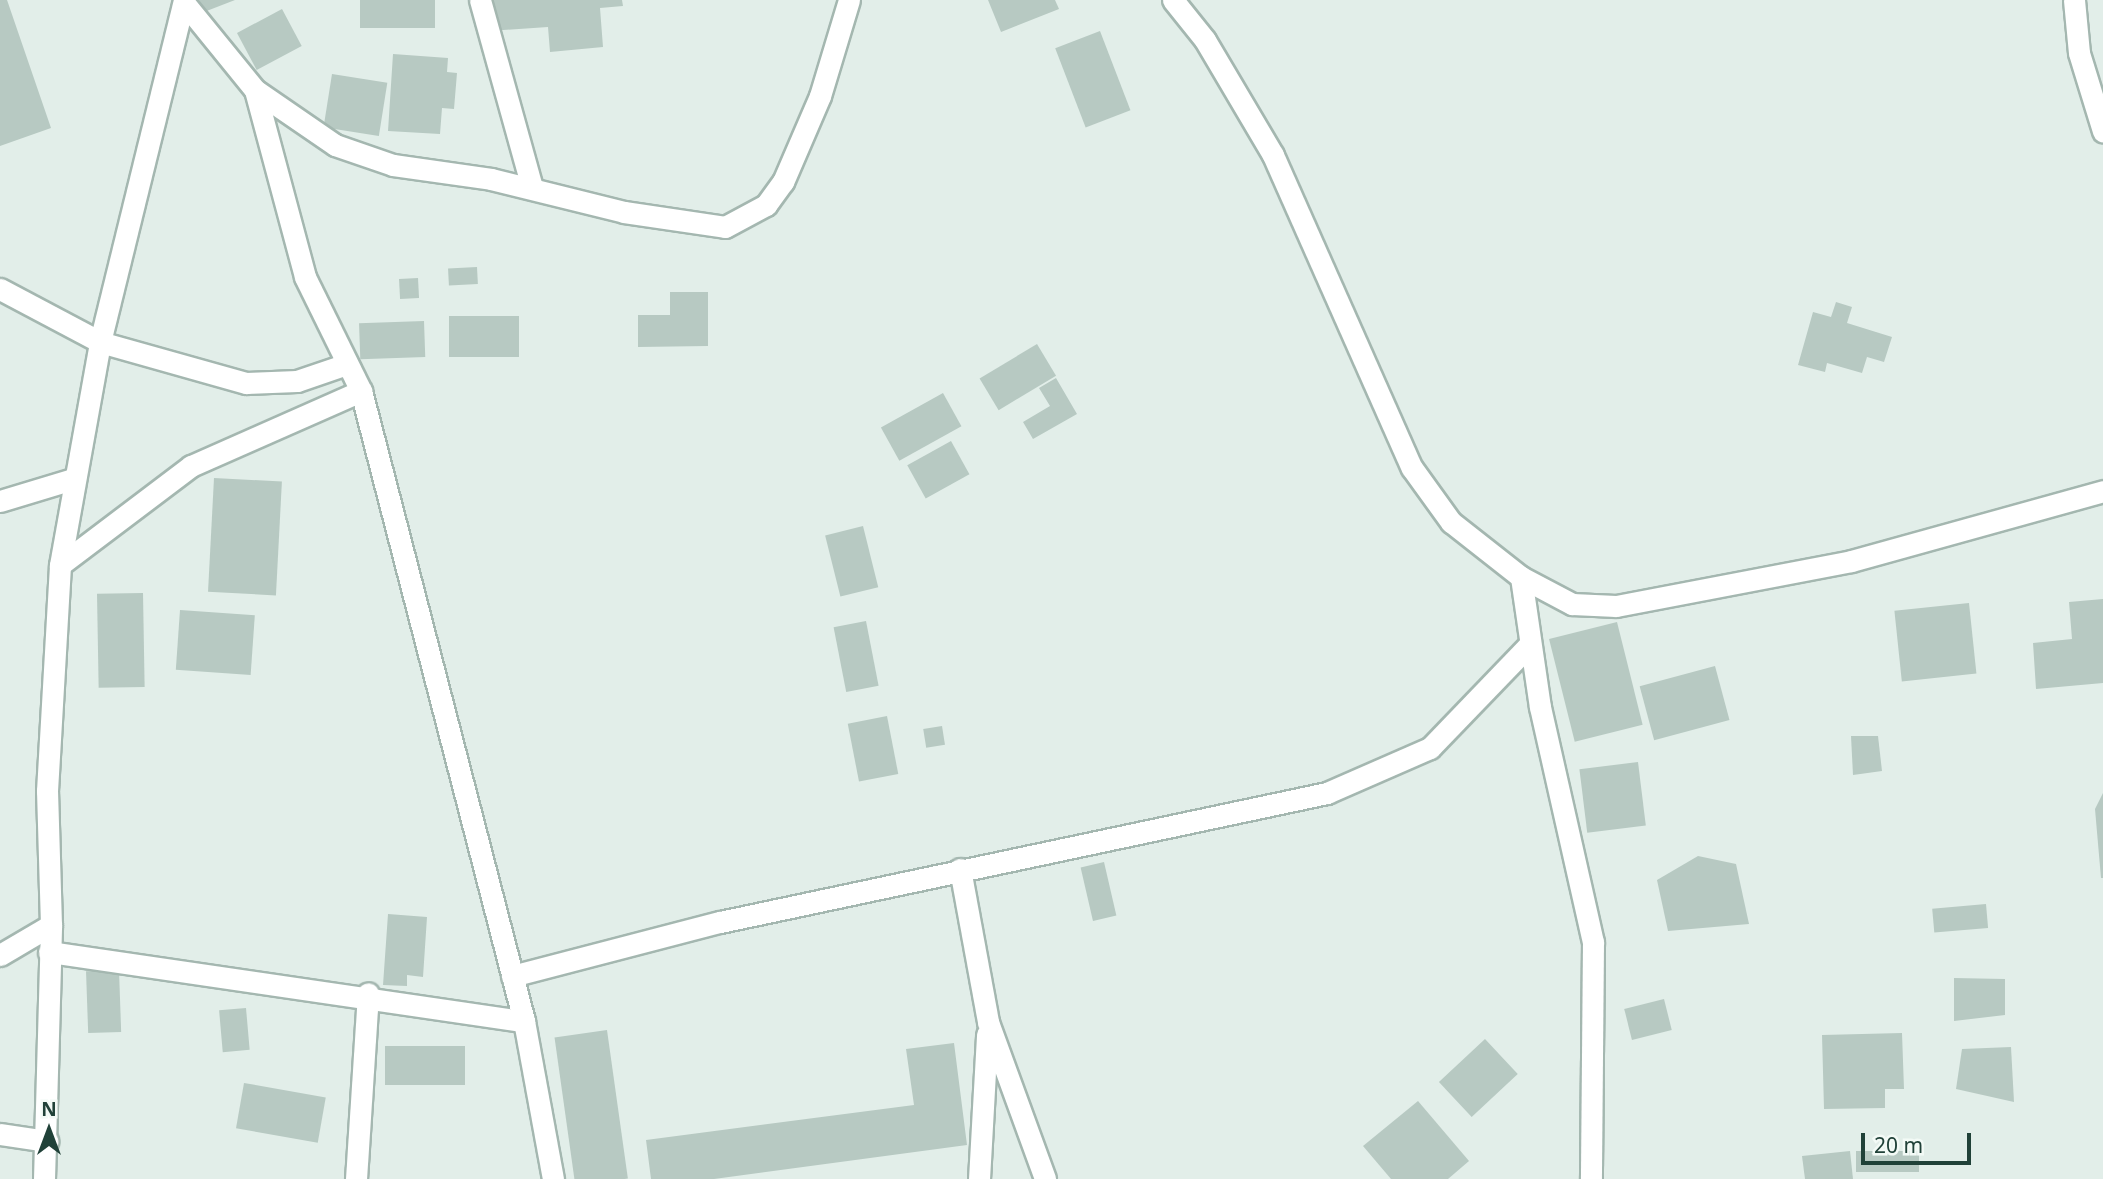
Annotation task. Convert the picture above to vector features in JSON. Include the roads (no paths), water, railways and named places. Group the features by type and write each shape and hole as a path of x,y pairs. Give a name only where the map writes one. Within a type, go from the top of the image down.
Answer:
{"street":[{"path":"480,0 532,188"},
{"path":"185,3 255,90 335,145 393,165 532,188 706,227 745,221 783,182 820,96 849,0"},
{"path":"1173,0 1205,40 1273,155 1412,468 1451,522 1521,577 1572,604 1616,606 1852,561 2103,491"},
{"path":"2074,0 2079,53 2103,131"},
{"path":"44,1179 51,925 47,791 60,565 100,342 185,3"},
{"path":"255,90 305,277 361,391 524,1021 553,1179"},
{"path":"0,289 100,342 246,383 297,381 347,364"},
{"path":"60,565 191,466 361,391"},
{"path":"0,501 74,479"},
{"path":"1521,577 1529,645 1593,942 1591,1178"},
{"path":"512,976 960,869 1327,793 1430,748 1529,645"},
{"path":"960,869 988,1022 1045,1179"},
{"path":"0,955 51,925"},
{"path":"49,952 368,993 524,1021"},
{"path":"356,1179 368,993"},
{"path":"979,1179 988,1022"},
{"path":"0,1133 47,1141"}]}
